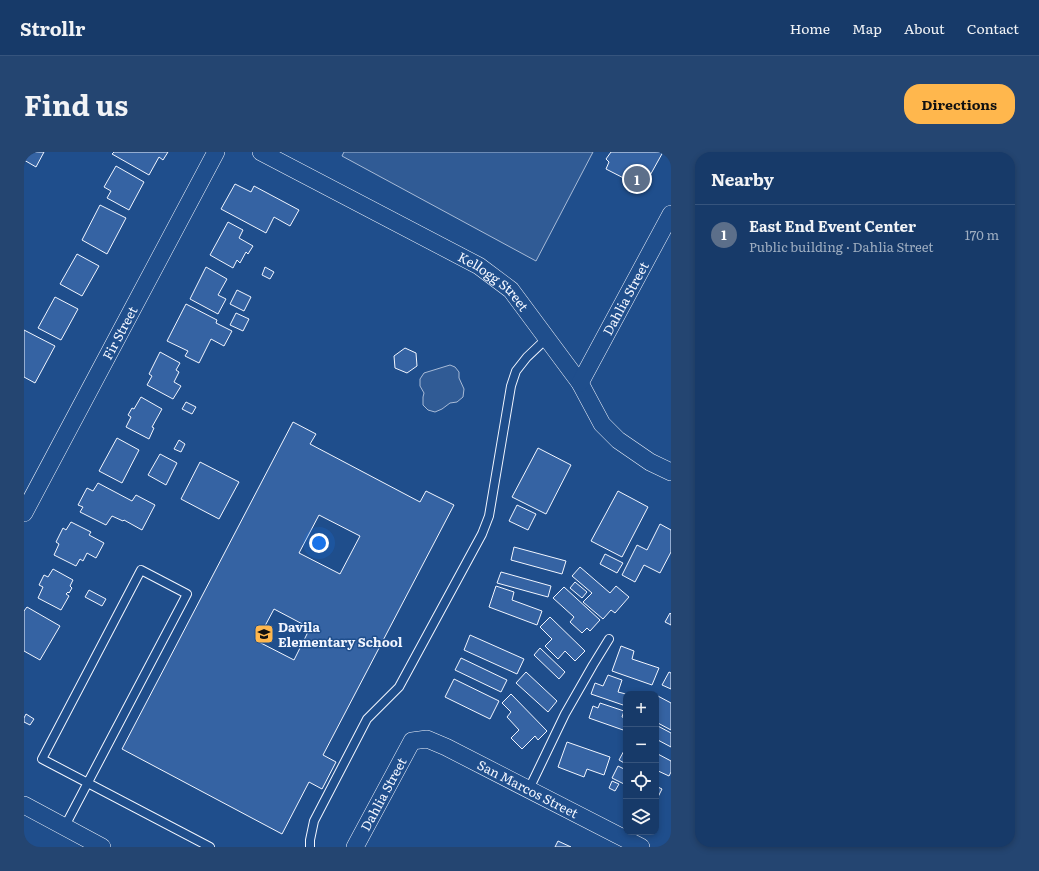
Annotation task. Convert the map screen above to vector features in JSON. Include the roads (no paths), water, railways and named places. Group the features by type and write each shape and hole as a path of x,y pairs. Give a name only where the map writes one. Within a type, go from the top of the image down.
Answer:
{"street":[{"name":"Fir Street","path":"24,513 216,152"},
{"name":"Kellogg Street","path":"261,152 479,266 510,290 580,383 602,424 618,440 650,462 671,472"},
{"name":"Dahlia Street","path":"580,383 671,214"},
{"name":"San Marcos Street","path":"412,741 427,739 446,747 641,847"},
{"name":"Dahlia Street","path":"355,847 412,741"},
{"path":"24,805 102,847"}],"lane":[{"path":"310,847 314,821 367,719 399,687 482,534 489,516 510,386 516,371 527,357 547,338"},
{"path":"65,826 88,783 187,594 141,570 42,758 88,783 210,847"},
{"path":"529,789 565,714 608,639"}],"place":[{"name":"East End Event Center","path":"637,179"},
{"name":"Davila Elementary School","path":"264,634"}]}
